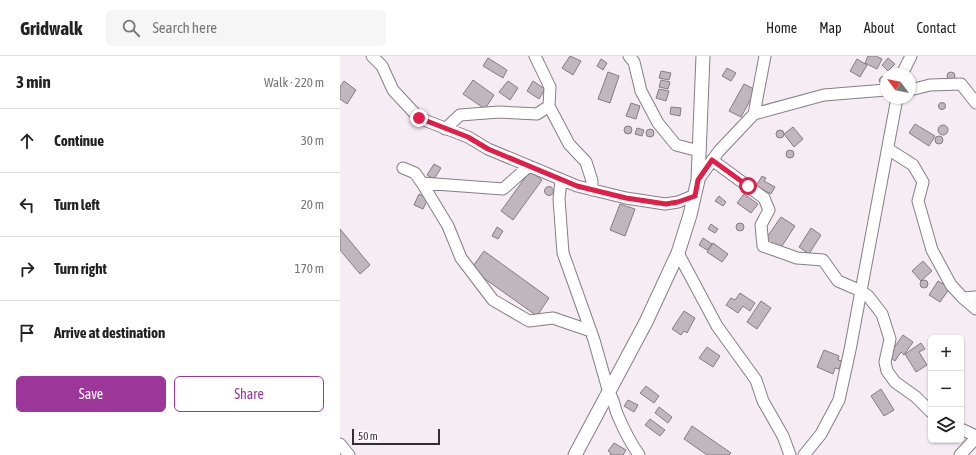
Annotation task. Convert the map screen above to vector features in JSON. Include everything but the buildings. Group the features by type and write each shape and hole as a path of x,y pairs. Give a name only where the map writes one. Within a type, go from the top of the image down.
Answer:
{"street":[{"path":"372,56 382,66 393,90 419,118 444,129 468,137 488,149 560,180 592,190 626,198 666,204 678,202 695,196"},
{"path":"535,56 550,87 549,106 569,144 586,162 592,182 592,190"},
{"path":"574,455 609,393 646,322 678,253 695,196 698,180 703,56"},
{"path":"698,180 712,160 754,114 765,56"},
{"path":"905,68 910,56"},
{"path":"633,58 641,91 658,123 676,145 699,151"},
{"path":"916,88 930,84 961,84 976,103"},
{"path":"754,114 824,95 880,90"},
{"path":"804,455 821,434 839,400 896,104"},
{"path":"444,129 460,115 499,112 537,114 549,106"},
{"path":"888,149 913,165 923,182 918,201 932,250 951,285 976,309"},
{"path":"712,160 764,198 769,210 761,225 763,246 798,258 823,260 838,281 861,291 868,296 882,314 890,339 886,362 887,371 895,382 916,397 928,409"},
{"path":"422,183 481,186 502,189 528,166"},
{"path":"403,168 415,173 422,183 448,226 461,258 493,300 529,321 553,318 591,331"},
{"path":"560,180 563,253 591,331 609,393 614,400 617,414 628,438 639,455"},
{"path":"678,253 717,326 756,380 763,401 783,436 790,455"},
{"path":"963,298 976,298"},
{"path":"960,455 976,437 964,431"},
{"path":"340,444 349,455"}],"route":[{"path":"419,118 468,137 488,149 577,186 626,198 666,204 678,202 695,196 698,180 712,160 748,186"}]}
